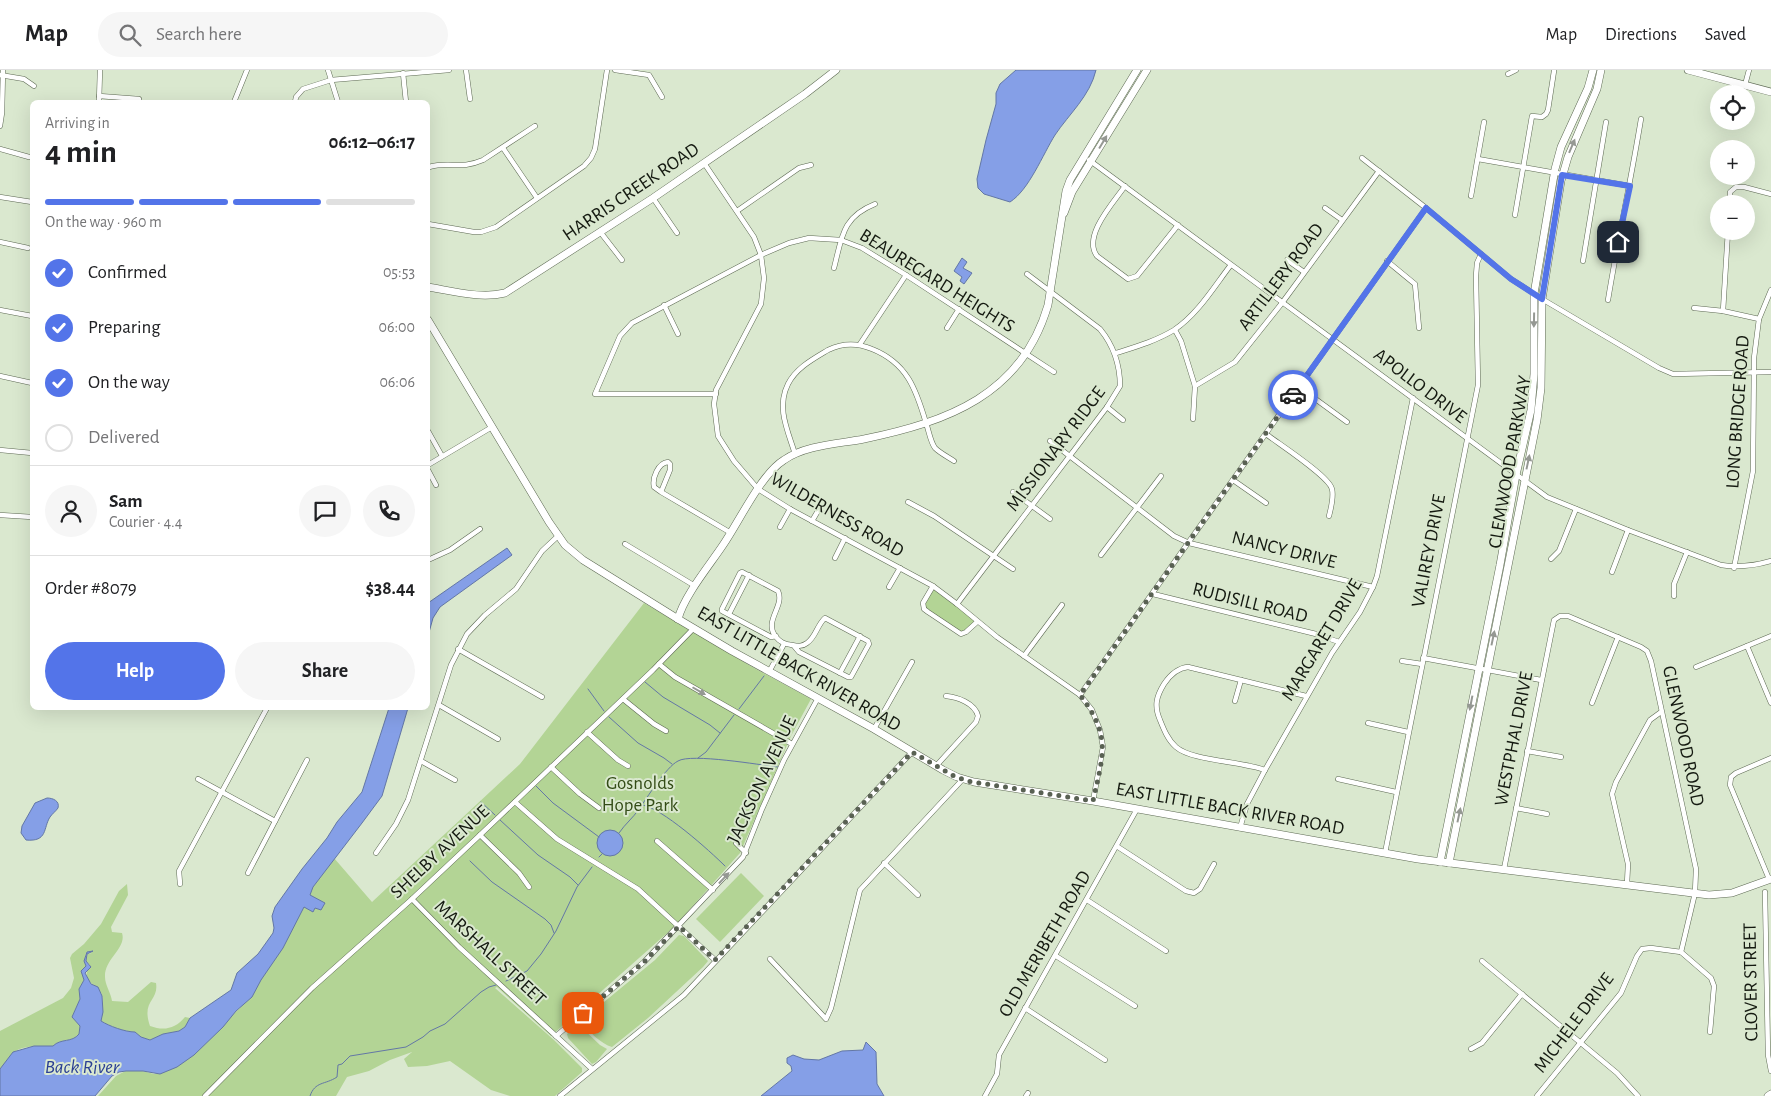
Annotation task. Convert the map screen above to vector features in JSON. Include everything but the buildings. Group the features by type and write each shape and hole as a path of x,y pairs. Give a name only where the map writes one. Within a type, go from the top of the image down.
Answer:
{"street":[{"path":"98,100 100,70"},
{"path":"235,100 247,70"},
{"path":"328,70 337,100"},
{"path":"295,100 303,89 331,80 449,70"},
{"path":"466,70 470,99"},
{"path":"430,224 481,232 496,226 584,166 591,158 594,148 607,70"},
{"path":"615,70 649,75"},
{"path":"649,75 654,70"},
{"name":"HARRIS CREEK ROAD","path":"430,287 480,295 495,296 505,293 653,198 805,94 836,70"},
{"path":"1063,215 1063,201 1066,191 1084,157 1138,70"},
{"path":"678,619 680,608 774,467 795,454 822,446 887,434 951,414 978,400 1009,375 1025,353 1043,321 1050,290 1056,246 1063,215 1072,192 1147,70"},
{"path":"1508,74 1516,70"},
{"name":"CLEMWOOD PARKWAY","path":"1440,862 1533,397 1534,294 1554,174 1561,147 1588,88 1593,70"},
{"name":"CLEMWOOD PARKWAY","path":"1449,863 1537,420 1542,388 1542,299 1562,175 1568,156 1597,89 1601,70"},
{"path":"1688,70 1745,85 1749,70"},
{"path":"1515,215 1532,116 1540,117 1547,114 1554,71"},
{"path":"0,126 2,113 2,73 24,79 34,86"},
{"path":"402,73 406,100"},
{"path":"649,75 662,97"},
{"path":"1755,88 1771,92"},
{"path":"99,96 139,98"},
{"path":"1608,300 1641,119"},
{"path":"1472,196 1484,122"},
{"path":"1583,260 1606,122"},
{"path":"430,167 440,164 466,166 483,160 535,126"},
{"path":"503,148 537,198"},
{"path":"0,149 29,157"},
{"name":"APOLLO DRIVE","path":"1084,157 1547,497 1708,561 1734,568 1756,566 1771,561"},
{"path":"1362,158 1426,208 1511,279 1659,368 1673,374 1771,372"},
{"path":"1478,159 1630,186"},
{"name":"WILDERNESS ROAD","path":"704,163 754,237 761,255 764,278 761,304 716,394 714,404 718,436 734,461 758,489 790,509 933,586 977,622 1080,695 1092,710 1100,730 1103,747 1093,801"},
{"path":"737,211 799,168 811,165"},
{"name":"ARTILLERY ROAD","path":"1194,386 1235,362 1282,303 1379,171"},
{"path":"1124,186 1099,221 1093,246 1097,256 1123,276 1128,279 1137,276 1178,225"},
{"path":"1730,195 1730,192 1736,187 1744,187 1771,194"},
{"path":"0,197 30,202"},
{"path":"653,198 677,233"},
{"path":"834,268 847,224 856,214 875,204"},
{"path":"1325,208 1342,220"},
{"path":"1080,695 1426,208"},
{"path":"601,232 622,260"},
{"name":"BEAUREGARD HEIGHTS","path":"716,394 595,394 620,336 632,323 761,255 789,243 809,238 841,240 862,248 1054,372"},
{"path":"1723,311 1727,240"},
{"path":"0,242 28,248"},
{"name":"VALIREY DRIVE","path":"1385,853 1478,385 1476,276 1477,263 1481,254"},
{"path":"1288,260 1304,272"},
{"path":"1387,261 1415,284 1419,328"},
{"path":"1116,353 1158,339 1175,330 1191,315 1230,266"},
{"name":"MISSIONARY RIDGE","path":"957,604 1033,506 1107,407 1120,386 1116,353 1100,329 1027,274"},
{"path":"860,344 906,275"},
{"name":"LONG BRIDGE ROAD","path":"1734,568 1753,471 1754,358 1759,319 1771,290"},
{"path":"664,305 678,334"},
{"path":"1694,308 1723,311 1759,319"},
{"path":"0,310 30,316"},
{"path":"947,328 958,310"},
{"name":"EAST LITTLE BACK RIVER ROAD","path":"430,323 558,536 573,552 678,619 769,672 962,779 1440,862 1627,884"},
{"path":"1175,330 1181,341 1194,386 1193,419"},
{"path":"795,454 785,424 782,404 789,382 796,372 811,359 833,348 860,344 892,360 905,373 916,390 930,438 936,448 954,461"},
{"path":"0,376 30,383"},
{"path":"1299,387 1347,422"},
{"name":"MARGARET DRIVE","path":"1240,828 1247,804 1265,770 1306,696 1332,653 1357,618 1373,587 1377,576 1413,398"},
{"path":"1107,407 1123,420"},
{"path":"430,464 492,427"},
{"path":"1266,434 1319,473 1330,484 1333,495 1329,516"},
{"path":"430,435 442,456"},
{"name":"NANCY DRIVE","path":"1050,442 1174,536 1189,543 1373,587"},
{"path":"0,450 30,453"},
{"path":"661,492 670,467 668,462 660,465 654,480 654,487 661,492 731,533"},
{"path":"430,474 436,484"},
{"path":"1101,555 1161,476"},
{"path":"1233,480 1266,503"},
{"path":"1013,492 1050,519"},
{"path":"908,502 934,516 1014,569"},
{"path":"780,527 790,509"},
{"path":"812,521 819,509"},
{"path":"1551,558 1559,551 1576,509"},
{"path":"0,516 30,517"},
{"path":"430,559 450,550 480,529"},
{"path":"1612,572 1628,530"},
{"path":"376,853 404,811 451,665 458,649 477,623 516,589 542,552 558,536"},
{"path":"835,558 845,538"},
{"path":"625,544 695,586"},
{"path":"1674,596 1674,584 1687,552"},
{"path":"889,587 900,568"},
{"path":"776,636 771,637 722,611 742,572 778,591 780,594 780,602 771,623 776,636 784,644 794,646 803,645 808,642 825,618 860,636 868,641 869,644 851,677 799,652 794,646"},
{"path":"729,614 749,576"},
{"path":"933,586 923,603 924,609 961,634 977,622"},
{"name":"RUDISILL ROAD","path":"1153,594 1316,634 1340,642"},
{"path":"1024,656 1062,605"},
{"name":"GLENWOOD ROAD","path":"1558,617 1568,616 1641,646 1647,651 1651,661 1696,869 1695,893 1681,952"},
{"name":"WESTPHAL DRIVE","path":"1504,869 1552,624 1558,617"},
{"name":"SHELBY AVENUE","path":"205,1096 312,988 412,899 480,835 623,699 694,628"},
{"path":"840,673 860,636"},
{"path":"1696,667 1771,636"},
{"path":"1592,703 1618,637"},
{"path":"769,672 784,644"},
{"path":"1747,646 1771,703"},
{"path":"458,649 542,697"},
{"path":"1423,658 1541,680"},
{"path":"1402,661 1422,664"},
{"path":"874,729 912,662"},
{"path":"659,664 675,678 792,744"},
{"path":"1265,770 1190,755 1176,747 1167,735 1156,709 1157,698 1162,687 1173,673 1181,668 1193,668 1306,696"},
{"path":"1236,701 1241,680"},
{"path":"936,766 976,722 978,716 974,708 958,698 946,696"},
{"name":"JACKSON AVENUE","path":"556,1036 644,962 739,863 746,853 762,809 792,744 818,698"},
{"path":"623,699 654,724 666,731"},
{"path":"438,705 498,739"},
{"path":"180,884 179,871 267,710"},
{"path":"1661,712 1650,720 1616,782 1612,794 1628,864 1627,884 1709,895 1732,893 1770,879 1730,785 1731,777 1736,773 1771,758"},
{"path":"1368,723 1408,732"},
{"path":"587,732 618,760 628,766"},
{"path":"1527,751 1561,757"},
{"path":"560,1096 684,994 912,752"},
{"path":"248,873 307,760"},
{"path":"421,761 455,780"},
{"path":"551,767 580,794 599,808"},
{"path":"198,779 275,821"},
{"path":"770,959 826,1019 831,1008 860,890 962,779"},
{"path":"1338,779 1396,792"},
{"path":"515,802 557,839 638,889 715,960"},
{"path":"1516,808 1547,814"},
{"name":"OLD MERIBETH ROAD","path":"985,1096 997,1074 1000,1055 1118,847 1137,809"},
{"path":"480,835 519,873 529,887"},
{"path":"657,841 714,890"},
{"path":"736,843 746,853"},
{"path":"1118,847 1186,891 1194,893 1200,889 1214,864"},
{"path":"884,863 918,895"},
{"name":"CLOVER STREET","path":"1765,892 1768,1055 1771,1071"},
{"name":"MARSHALL STREET","path":"412,899 459,948 592,1069"},
{"path":"1087,900 1166,950"},
{"name":"MICHELE DRIVE","path":"1537,1096 1621,993 1642,949 1651,948 1681,952"},
{"path":"1681,952 1711,978 1714,986 1710,1032"},
{"path":"1056,956 1135,1006"},
{"path":"1482,961 1617,1073 1638,1096"},
{"path":"1471,1049 1482,1043 1522,994"},
{"path":"1026,1008 1105,1060"}],"green space":[{"path":"933,586 977,622 961,634 924,609 923,603"},
{"name":"Gosnolds Hope Park","path":"644,603 754,668 811,699 791,736 740,853 674,927 551,1036 497,987 495,988 554,1040 582,1068 582,1072 555,1096 510,1096 491,1090 450,1061 427,1066 408,1067 404,1059 412,1052 390,1060 369,1071 347,1077 336,1096 98,1096 116,1076 131,1068 154,1074 160,1073 210,1035 240,1008 312,888 334,858 372,902 520,764"},
{"path":"741,873 764,896 720,942 696,919"},
{"path":"127,884 128,895 111,927 112,932 122,933 123,938 106,971 105,980 112,1001 128,1002 151,982 156,983 155,994 148,1011 150,1026 165,1029 177,1024 185,1017 190,1018 185,1027 179,1031 163,1034 150,1040 140,1037 135,1032 117,1028 101,1021 102,995 100,990 88,979 87,971 90,965 86,961 87,954 92,953 87,952 85,956 84,980 79,989 80,999 72,1017 80,1026 79,1034 73,1039 59,1042 53,1046 32,1046 16,1050 0,1069 0,1031 63,998 71,988 74,978 70,958 72,954 84,944 101,924 119,891"},
{"path":"679,935 684,936 708,961 648,1018 612,1047 599,1040 581,1021 655,960"},
{"path":"578,1024 600,1045 607,1049 592,1064 568,1038 567,1034"}],"water":[{"path":"1016,70 1096,70 1089,88 1055,135 1029,181 1010,202 984,194 978,188 977,179 996,104 996,93 1000,84"},
{"path":"962,258 967,262 963,268 972,273 964,284 960,281 962,277 954,271"},
{"path":"507,548 512,555 440,607 433,618 430,629 430,602"},
{"name":"Back River","path":"388,710 407,710 382,796 313,887 310,895 325,903 321,910 315,908 313,912 304,907 283,948 252,997 194,1055 177,1067 160,1074 143,1071 119,1072 112,1076 95,1096 0,1096 0,1069 13,1052 34,1046 53,1046 59,1042 73,1039 79,1034 80,1026 72,1017 80,999 79,989 84,980 81,971 86,966 84,961 87,952 93,951 87,954 86,961 91,967 85,973 91,984 98,987 102,996 103,1012 101,1021 117,1028 135,1032 141,1037 150,1040 163,1034 179,1031 185,1027 190,1018 231,990 237,973 258,954 273,933 272,916 275,907 337,822 362,792"},
{"path":"47,798 55,800 58,803 58,808 50,817 41,837 26,840 21,833 22,826 35,803"},
{"path":"610,830 619,834 623,843 619,852 610,856 601,852 597,843 601,834"},
{"path":"866,1042 876,1052 877,1084 884,1096 761,1096 792,1071 791,1066 787,1063 787,1058 793,1055 804,1059 819,1060 842,1051 863,1050"}],"waterway":[{"path":"739,709 764,676"},
{"path":"645,682 663,697 720,733"},
{"path":"588,689 604,711"},
{"path":"698,758 706,752 734,715"},
{"path":"609,717 638,743 672,764"},
{"path":"619,833 637,812 662,776 678,761 697,758 778,767"},
{"path":"536,786 553,803 599,837"},
{"path":"481,802 495,815"},
{"path":"642,805 661,813 673,821 725,866"},
{"path":"500,820 538,855 570,877 578,885"},
{"path":"599,857 602,854"},
{"path":"470,861 492,882 545,919 551,925 554,933"},
{"path":"506,981 527,971 541,954 556,931 577,887 592,867"},
{"path":"310,1096 315,1088 337,1077 338,1065 342,1064 350,1056 406,1047 430,1031 445,1024 481,992 496,985"}],"way so far":[{"path":"583,1013 644,962 679,926 715,960 912,752 952,775 967,781 1093,801 1103,747 1100,730 1092,710 1080,695 1293,395"}],"route":[{"path":"1293,395 1426,208 1511,279 1542,299 1562,175 1630,186 1618,242"}]}
